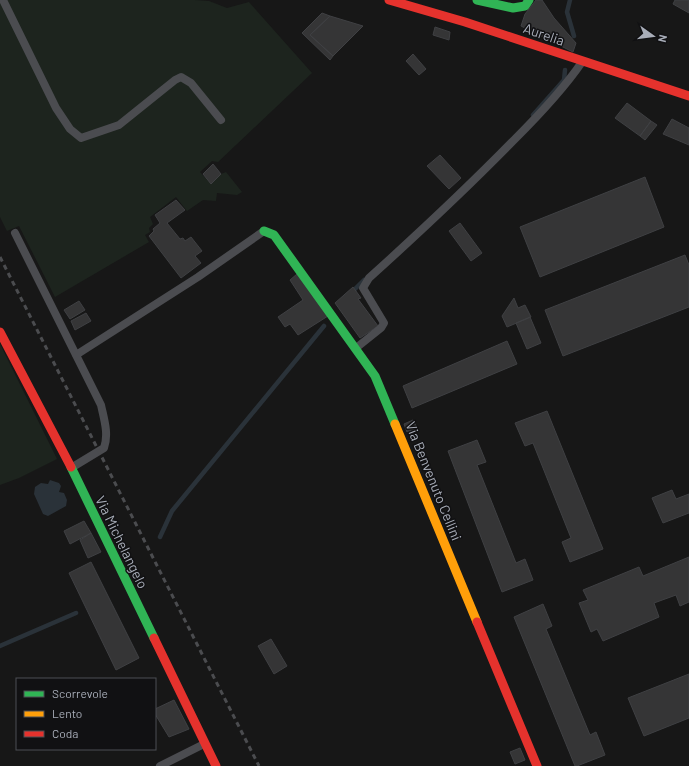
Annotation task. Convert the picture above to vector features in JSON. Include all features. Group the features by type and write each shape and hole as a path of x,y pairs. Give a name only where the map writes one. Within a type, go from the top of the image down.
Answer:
{"street":[{"name":"Aurelia","path":"389,0 449,16 582,62 689,96"},
{"path":"477,0 513,8 525,6 529,0"},
{"name":"Via Benvenuto Cellini","path":"264,231 274,236 323,300 355,349 375,376 537,766"},
{"name":"Via Michelangelo","path":"0,332 70,468 216,766"}],"lane":[{"path":"3,0 56,108 70,129 81,138 119,125 174,80 181,76 191,84 221,120"},
{"path":"355,349 382,328 384,323 368,300 363,288 364,284 461,195 528,125 575,73 582,62"},
{"path":"76,355 198,278 264,231"},
{"path":"15,232 101,405 106,426 106,442 104,448 70,468"},
{"path":"160,766 203,741"}],"shaded area":[{"path":"0,0 195,0 209,1 227,8 249,2 312,73 218,162 212,161 200,172 211,184 221,174 226,172 242,192 237,195 217,193 216,201 203,200 187,211 176,197 150,217 153,224 149,228 150,232 145,235 149,242 55,297 19,226 7,231 0,217"},
{"path":"0,344 57,459 19,478 0,485"},
{"path":"50,480 59,483 61,486 59,492 64,493 67,500 66,506 48,516 43,514 34,494 35,487 41,483 48,484"}],"building":[{"path":"536,0 542,0 554,18 576,43 573,52 521,26 525,14"},
{"path":"675,0 689,0 689,13 673,4"},
{"path":"322,13 330,16 310,35 333,56 330,60 302,33"},
{"path":"330,16 363,26 333,56 310,35"},
{"path":"435,27 450,32 449,40 433,35"},
{"path":"413,54 426,69 419,75 406,61"},
{"path":"627,103 651,121 640,136 615,118"},
{"path":"672,119 689,128 689,145 663,134"},
{"path":"651,121 657,125 645,140 640,136"},
{"path":"440,155 461,178 449,189 427,166"},
{"path":"213,164 221,174 211,184 203,174"},
{"path":"645,177 664,227 540,277 520,227"},
{"path":"176,200 185,210 167,223 180,239 183,238 185,241 191,237 202,251 195,256 201,263 181,278 149,236 154,231 153,229 160,223 155,215"},
{"path":"460,223 482,253 471,261 449,231"},
{"path":"685,255 689,265 689,307 563,356 545,310"},
{"path":"297,274 328,316 298,335 290,324 285,327 278,317 303,300 290,280"},
{"path":"353,287 361,298 358,299 378,326 360,338 335,303"},
{"path":"514,298 518,308 525,305 531,317 507,327 502,316"},
{"path":"79,301 85,310 70,319 64,310"},
{"path":"86,313 91,321 75,330 71,321"},
{"path":"530,317 541,343 527,349 516,323"},
{"path":"507,341 517,364 412,408 403,386"},
{"path":"547,411 603,549 570,562 562,542 571,538 533,443 525,446 515,423"},
{"path":"413,420 417,428 407,432 404,424"},
{"path":"477,440 486,462 477,465 516,563 525,559 533,580 502,592 448,451"},
{"path":"672,490 676,499 689,494 689,513 663,523 652,498"},
{"path":"84,521 91,533 70,544 64,531"},
{"path":"91,533 101,552 88,558 80,540"},
{"path":"689,557 689,602 680,606 676,595 654,603 659,617 603,641 597,629 591,632 579,603 588,600 583,590 639,567 643,576"},
{"path":"91,562 139,658 116,670 69,573"},
{"path":"543,604 552,626 546,629 590,735 596,732 605,755 577,766 575,766 514,617"},
{"path":"271,639 287,666 274,674 258,646"},
{"path":"689,674 689,718 644,736 628,698"},
{"path":"174,700 189,729 169,737 156,716 156,709"},
{"path":"520,748 525,760 515,764 510,752"}],"waterway":[{"path":"570,0 567,12 574,36"},
{"path":"533,115 564,80 565,70"},
{"path":"351,293 364,280"},
{"path":"160,537 172,511 324,326"},
{"path":"0,646 76,613"}],"railway":[{"path":"0,257 259,766"}],"traffic: fast":[{"path":"477,0 513,8 525,6 529,0"},
{"path":"264,231 274,235 375,376 395,424"},
{"path":"71,467 154,638"}],"traffic: slow":[{"path":"395,424 477,622"}],"traffic: jam":[{"path":"389,0 465,22 689,96"},
{"path":"0,332 71,467"},
{"path":"477,622 537,766"},
{"path":"154,638 216,766"}]}
